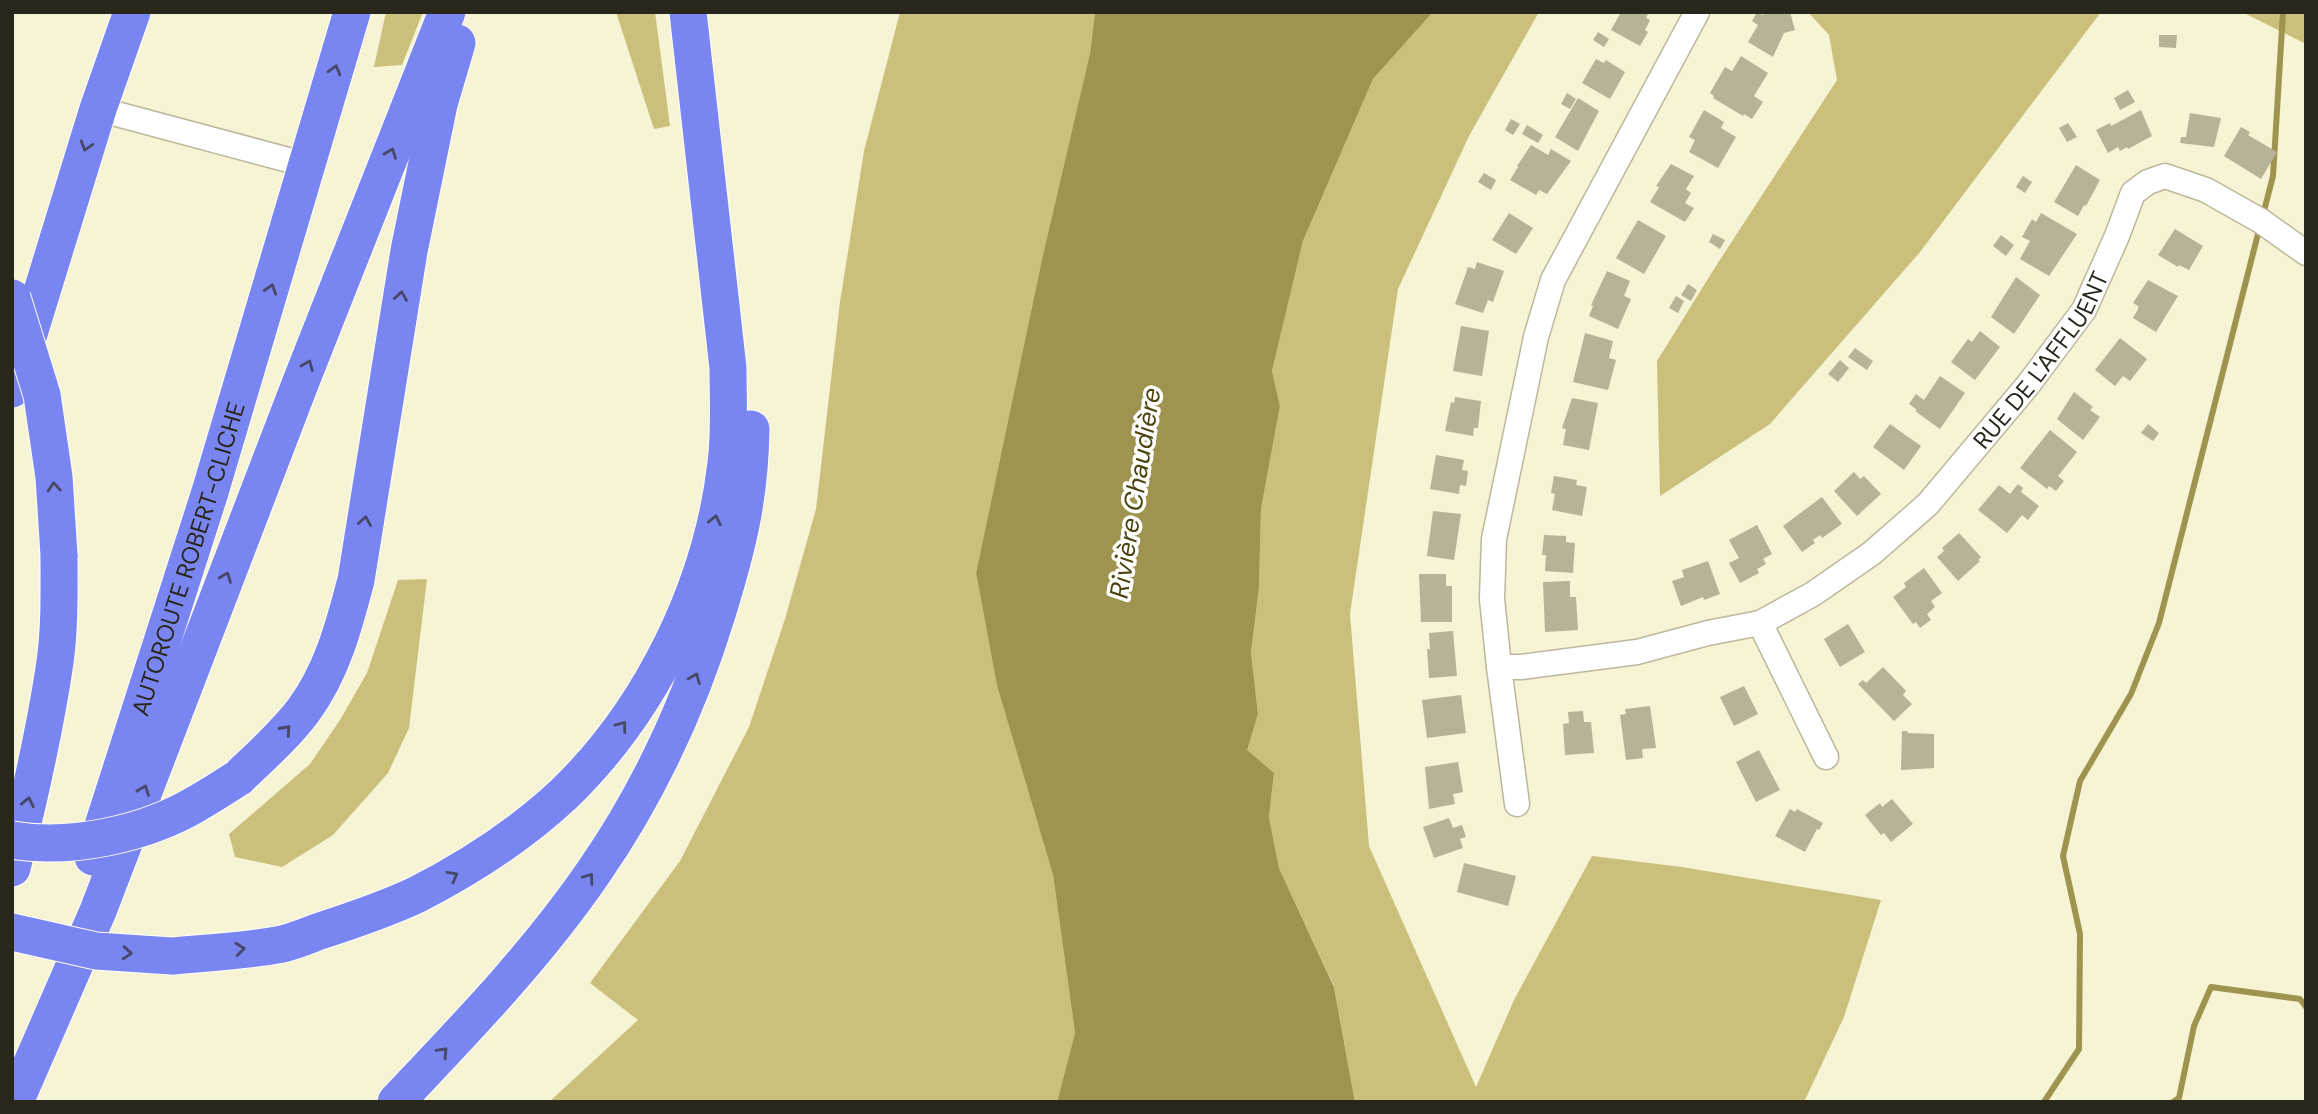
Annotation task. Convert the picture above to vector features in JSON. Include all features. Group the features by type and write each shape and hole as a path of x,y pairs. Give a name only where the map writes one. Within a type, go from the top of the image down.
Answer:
{"highway":[{"path":"12,388 98,109 132,12"},
{"name":"AUTOROUTE ROBERT-CLICHE","path":"15,1102 210,492 352,12"},
{"path":"15,1102 98,911 300,384 447,12"},
{"path":"12,840 29,843 69,841 126,831 152,824 194,806 237,778 302,712 326,674 343,629 356,580 409,251 439,103 469,12"},
{"path":"12,932 96,951 172,956 278,945 379,913 457,874 512,837 563,794 601,754 636,707 671,644 697,584 714,526 726,464 728,368 690,12"},
{"path":"396,1102 511,979 594,873 627,819 656,766 707,649 739,539 748,496 751,460 748,355 690,12"},
{"path":"12,298 42,395 54,477 60,611 55,662 29,802 12,868"}],"street":[{"path":"1517,804 1492,599 1494,539 1533,349 1553,280 1697,12"},
{"path":"98,109 307,165"},
{"name":"RUE DE L'AFFLUENT","path":"1499,667 1521,667 1637,652 1708,633 1760,623 1813,594 1872,553 1928,504 2028,385 2084,310 2133,192 2148,182 2165,176 2206,190 2261,221 2306,253"},
{"path":"1760,623 1826,757"}],"shaded area":[{"path":"386,12 423,12 402,65 374,67"},
{"path":"616,12 655,12 670,126 654,129"},
{"path":"900,12 1095,12 1090,53 1042,259 976,573 997,686 1053,875 1075,1033 1057,1102 549,1102 638,1020 590,983 680,861 749,727 785,619 816,509 840,302 864,151"},
{"path":"1433,12 1539,12 1469,136 1398,289 1350,614 1369,846 1476,1087 1514,1000 1592,856 1682,867 1881,900 1844,1017 1804,1102 1355,1102 1334,986 1279,868 1269,817 1274,773 1246,750 1258,714 1251,652 1259,588 1261,509 1280,406 1272,371 1303,241 1373,79"},
{"path":"1808,12 2101,12 1920,252 1770,424 1660,496 1657,361 1837,80 1829,35"},
{"path":"2242,12 2306,12 2306,44"},
{"path":"427,579 409,728 388,773 333,835 282,867 235,857 229,834 310,764 340,720 367,673 398,580"}],"water":[{"name":"Rivière Chaudière","path":"1095,12 1433,12 1373,79 1303,241 1272,371 1280,406 1261,509 1259,588 1251,652 1258,714 1247,750 1274,773 1269,817 1279,868 1334,987 1355,1102 1057,1102 1075,1033 1053,875 997,686 976,573 1042,259 1090,53"}],"building":[{"path":"1621,12 1649,12 1646,18 1650,20 1645,30 1648,32 1640,46 1611,30"},
{"path":"1757,12 1763,15 1765,12 1790,12 1795,30 1784,33 1773,57 1748,42 1758,25 1752,21"},
{"path":"1598,32 1609,39 1604,47 1593,40"},
{"path":"2159,35 2177,35 2176,48 2159,47"},
{"path":"1741,56 1768,73 1754,96 1763,102 1752,119 1713,98 1710,93 1725,67 1732,71"},
{"path":"1596,59 1604,63 1606,60 1625,72 1610,99 1582,83"},
{"path":"2128,90 2135,102 2120,110 2114,98"},
{"path":"1567,93 1576,99 1570,109 1561,104"},
{"path":"1578,98 1599,111 1578,151 1555,137"},
{"path":"1704,110 1724,122 1721,128 1736,137 1718,168 1689,152 1695,140 1689,137"},
{"path":"2141,110 2152,136 2128,149 2127,147 2120,151 2118,147 2108,153 2096,130 2110,123 2111,126"},
{"path":"2190,113 2221,118 2214,147 2180,143 2181,137 2186,137"},
{"path":"1511,119 1520,124 1513,135 1505,130"},
{"path":"2068,123 2077,137 2067,142 2059,128"},
{"path":"1527,125 1543,135 1538,143 1522,134"},
{"path":"2241,127 2250,132 2248,135 2277,152 2261,179 2224,156"},
{"path":"1531,145 1548,155 1551,149 1571,161 1547,194 1539,190 1536,195 1510,180"},
{"path":"1671,164 1694,176 1686,189 1691,193 1685,203 1694,208 1685,222 1650,202 1659,187 1656,186"},
{"path":"2076,165 2100,180 2078,216 2054,202"},
{"path":"1484,173 1496,180 1491,190 1478,182"},
{"path":"2023,176 2032,182 2025,193 2016,187"},
{"path":"1509,213 1533,228 1516,254 1492,240"},
{"path":"2041,213 2077,234 2049,276 2020,259 2030,241 2022,237 2032,219 2036,222"},
{"path":"1638,220 1666,236 1644,274 1616,258"},
{"path":"2175,229 2203,246 2189,270 2158,255"},
{"path":"1713,234 1725,240 1720,249 1709,242"},
{"path":"2001,235 2014,245 2006,256 1993,246"},
{"path":"1477,262 1504,271 1493,302 1488,300 1483,313 1455,304 1468,267 1475,269"},
{"path":"1607,271 1630,281 1624,296 1631,299 1618,329 1589,316 1593,306 1591,305"},
{"path":"2016,277 2040,295 2014,334 1991,317"},
{"path":"2148,280 2178,296 2156,332 2133,318 2138,306 2133,303"},
{"path":"1688,284 1697,290 1691,301 1681,295"},
{"path":"1676,296 1684,301 1678,313 1669,308"},
{"path":"1461,326 1489,331 1482,376 1453,371"},
{"path":"1980,331 2000,347 1975,380 1951,362 1968,339 1972,342"},
{"path":"1585,333 1613,341 1609,358 1616,360 1608,390 1573,382"},
{"path":"2120,338 2147,359 2130,381 2123,376 2115,386 2095,370"},
{"path":"1855,348 1873,361 1867,370 1848,357"},
{"path":"1840,360 1849,368 1838,382 1828,374"},
{"path":"1940,376 1965,393 1940,429 1909,404 1916,394 1924,400"},
{"path":"2074,392 2093,407 2090,410 2100,417 2083,440 2057,419"},
{"path":"1455,397 1481,401 1478,428 1474,428 1473,436 1445,431 1451,402 1454,403"},
{"path":"1572,398 1598,403 1589,450 1563,445 1566,429 1562,428"},
{"path":"1890,424 1921,446 1904,470 1873,447"},
{"path":"2148,424 2159,433 2153,441 2141,433"},
{"path":"2050,430 2077,452 2058,476 2064,481 2056,491 2049,486 2047,489 2020,468"},
{"path":"1436,455 1464,460 1462,470 1468,471 1466,486 1460,485 1459,494 1430,489"},
{"path":"1854,472 1860,479 1864,476 1881,494 1857,516 1834,491"},
{"path":"1554,476 1577,480 1576,485 1587,487 1582,516 1552,510"},
{"path":"2018,484 2023,488 2021,492 2039,506 2028,520 2022,515 2007,533 1978,510 1999,485 2010,494"},
{"path":"1822,497 1842,524 1822,538 1820,535 1813,540 1815,543 1802,552 1783,526"},
{"path":"1433,511 1461,514 1454,560 1427,556"},
{"path":"1757,525 1772,554 1763,559 1766,564 1757,569 1759,573 1740,583 1729,563 1739,558 1729,540"},
{"path":"1959,533 1981,557 1958,581 1937,557 1944,551 1942,548"},
{"path":"1544,535 1566,536 1566,542 1575,543 1573,573 1545,571 1546,555 1542,555"},
{"path":"1708,561 1720,594 1704,600 1703,597 1681,606 1672,581 1684,577 1682,570"},
{"path":"1924,568 1942,593 1931,601 1935,607 1927,614 1931,620 1920,628 1916,622 1913,624 1893,597 1906,587 1904,583"},
{"path":"1419,574 1446,574 1446,586 1452,586 1452,622 1421,622"},
{"path":"1570,581 1570,597 1576,597 1578,630 1545,632 1543,582"},
{"path":"1848,624 1865,652 1840,667 1824,639"},
{"path":"1453,631 1457,676 1429,678 1429,633"},
{"path":"1883,667 1906,691 1903,695 1912,704 1894,721 1858,684 1863,680 1866,683"},
{"path":"1744,686 1758,714 1734,726 1720,697"},
{"path":"1461,695 1466,733 1427,738 1422,700"},
{"path":"1650,706 1656,748 1642,749 1643,758 1626,760 1620,715 1626,714 1625,709"},
{"path":"1583,711 1584,722 1591,722 1594,753 1565,755 1563,724 1569,723 1568,712"},
{"path":"1902,731 1934,734 1934,768 1901,770"},
{"path":"1759,750 1780,790 1756,802 1736,762"},
{"path":"1458,762 1463,792 1453,794 1455,804 1429,809 1425,767"},
{"path":"1892,799 1913,824 1891,842 1884,833 1881,835 1865,815 1880,803 1882,807"},
{"path":"1790,809 1795,812 1797,809 1823,823 1805,852 1775,836"},
{"path":"1449,818 1453,828 1462,825 1466,837 1460,839 1463,848 1434,858 1423,827"},
{"path":"1464,863 1516,876 1508,906 1457,892"}],"waterway":[{"path":"2263,215 2273,176 2283,12"},
{"path":"2044,1102 2079,1049 2080,934 2063,856 2080,781 2131,694 2159,623 2260,226"},
{"path":"2173,1102 2179,1098 2194,1026 2211,987 2300,999 2306,1007"}]}
